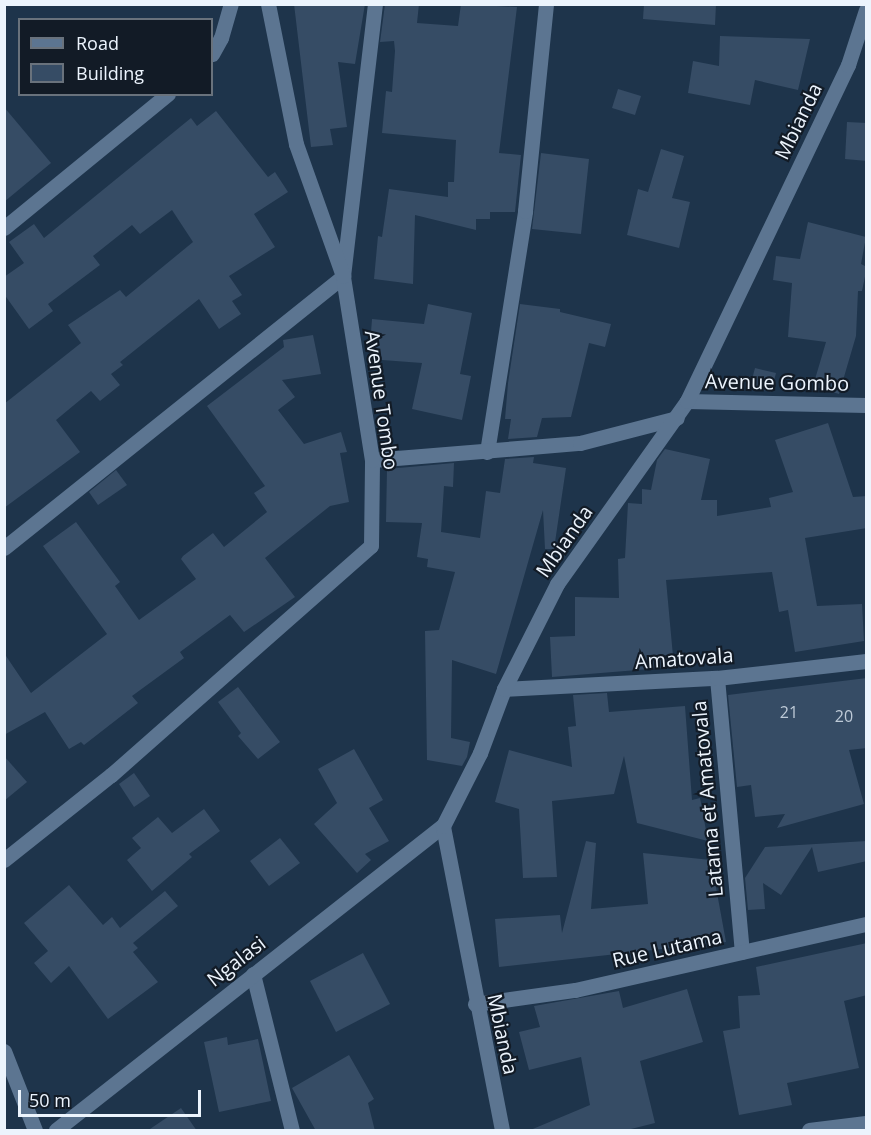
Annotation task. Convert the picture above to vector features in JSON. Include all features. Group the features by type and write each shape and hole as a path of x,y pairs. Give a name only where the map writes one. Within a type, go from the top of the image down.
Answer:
{"street":[{"path":"213,52 221,38 231,4"},
{"name":"Avenue Tombo","path":"4,860 111,775 371,546 372,460 343,276 296,144 268,4"},
{"path":"4,548 343,276 375,4"},
{"path":"487,452 525,211 546,4"},
{"name":"Mbianda","path":"502,1131 475,1004 443,826 480,753 504,689 557,584 687,401 848,65 867,10"},
{"path":"4,228 166,96"},
{"name":"Avenue Gombo","path":"687,401 867,405"},
{"path":"372,460 487,452 580,442 677,418"},
{"name":"Amatovala","path":"504,689 717,678 867,662"},
{"name":"Latama et Amatovala","path":"717,678 742,952"},
{"name":"Ngalasi","path":"57,1131 443,826"},
{"name":"Rue Lutama","path":"475,1004 575,990 867,924"},
{"path":"254,974 292,1131"},
{"path":"4,1051 35,1131"},
{"path":"809,1131 867,1123"}],"building":[{"path":"294,4 365,4 355,64 338,62 347,127 330,129 333,145 311,147"},
{"path":"385,4 419,4 417,23 458,26 461,4 517,7 499,153 521,155 515,212 490,212 490,219 476,219 476,230 415,215 413,284 374,279 378,236 382,237 389,189 448,197 448,182 454,182 456,140 382,133 386,91 392,92 395,51 394,41 380,42"},
{"path":"644,4 716,4 715,25 643,19"},
{"path":"720,36 810,39 798,90 755,80 750,105 688,93 693,61 719,66"},
{"path":"618,89 641,96 635,115 612,108"},
{"path":"4,107 51,163 4,202"},
{"path":"216,111 268,177 275,172 288,192 254,214 275,247 229,276 242,295 232,301 241,314 219,329 199,299 120,362 123,365 111,374 120,385 100,401 91,391 56,420 80,452 4,508 4,404 81,343 68,325 120,290 126,297 193,242 172,210 140,234 132,225 93,256 100,265 48,304 53,311 29,329 4,294 4,277 24,263 9,242 34,224 44,238 191,118 197,126"},
{"path":"847,122 867,123 867,161 845,159"},
{"path":"661,149 684,156 672,198 690,202 679,248 627,235 638,189 648,192"},
{"path":"541,153 589,159 581,234 532,229"},
{"path":"808,222 866,237 861,264 867,267 862,291 858,291 856,336 839,394 813,386 826,342 788,337 792,283 773,280 776,256 800,259"},
{"path":"428,304 472,313 460,374 471,376 462,420 412,409 422,363 369,359 372,319 424,324"},
{"path":"520,304 560,309 560,312 611,324 605,347 589,343 571,417 542,418 537,437 508,439 511,419 505,419 508,383"},
{"path":"313,335 321,374 282,380 295,397 278,410 304,444 341,432 347,452 340,453 349,502 330,506 265,558 295,597 244,632 230,615 180,652 184,658 132,696 138,703 84,745 81,742 69,749 45,712 4,735 4,653 31,693 107,634 43,546 76,522 120,582 115,586 139,620 196,579 181,559 183,556 213,533 224,547 267,512 254,493 265,486 207,406 284,347 283,340"},
{"path":"755,368 776,373 771,392 750,387"},
{"path":"828,423 853,497 867,496 867,528 805,538 817,606 862,604 864,641 795,652 788,610 779,612 772,572 666,580 674,667 552,677 550,637 575,636 575,597 619,598 618,559 625,558 628,503 642,504 642,489 651,490 657,460 665,449 710,459 701,500 717,500 717,516 771,507 769,498 793,492 775,440"},
{"path":"534,457 533,463 566,468 554,549 545,549 543,510 496,674 452,660 451,738 470,742 467,757 462,766 427,760 425,631 439,630 455,572 427,567 428,559 417,557 422,523 386,522 387,469 454,463 453,487 444,486 441,532 480,538 486,491 500,493 505,459"},
{"path":"116,470 127,485 98,505 89,492"},
{"path":"867,678 867,748 849,750 864,804 777,828 785,814 755,817 751,785 737,787 728,695"},
{"path":"238,687 280,742 258,759 238,736 241,733 218,702"},
{"path":"607,693 609,712 685,706 692,800 700,798 708,841 637,823 624,756 614,794 552,801 557,877 523,878 519,809 495,802 509,750 572,767 568,727 576,726 573,695"},
{"path":"354,749 383,800 369,808 389,841 365,854 371,860 357,873 314,824 337,803 318,769"},
{"path":"4,756 27,782 4,801"},
{"path":"134,773 150,796 134,807 119,784"},
{"path":"204,809 220,831 189,854 192,857 152,891 127,860 141,848 132,838 158,817 172,833"},
{"path":"280,838 300,863 269,886 250,861"},
{"path":"586,841 596,843 591,909 648,904 643,853 711,860 726,942 499,967 495,919 560,915 562,933"},
{"path":"867,841 867,861 818,872 812,847 781,895 763,883 765,909 748,910 745,878 765,847"},
{"path":"69,885 103,925 112,917 120,928 165,891 178,906 133,943 138,948 133,952 158,982 108,1019 69,966 51,983 34,963 48,951 24,923"},
{"path":"867,943 867,995 844,1001 859,1068 787,1083 792,1105 739,1115 723,1031 740,1028 738,996 760,995 756,967"},
{"path":"363,953 390,1004 336,1032 310,981"},
{"path":"687,989 703,1042 640,1061 655,1123 623,1131 528,1131 590,1105 581,1057 529,1070 519,1032 540,1027 534,1006 619,991 623,1008"},
{"path":"227,1037 228,1045 258,1039 271,1101 219,1112 204,1042"},
{"path":"349,1055 374,1099 368,1103 375,1131 316,1131 292,1088"},
{"path":"181,1108 197,1131 147,1131"}]}
